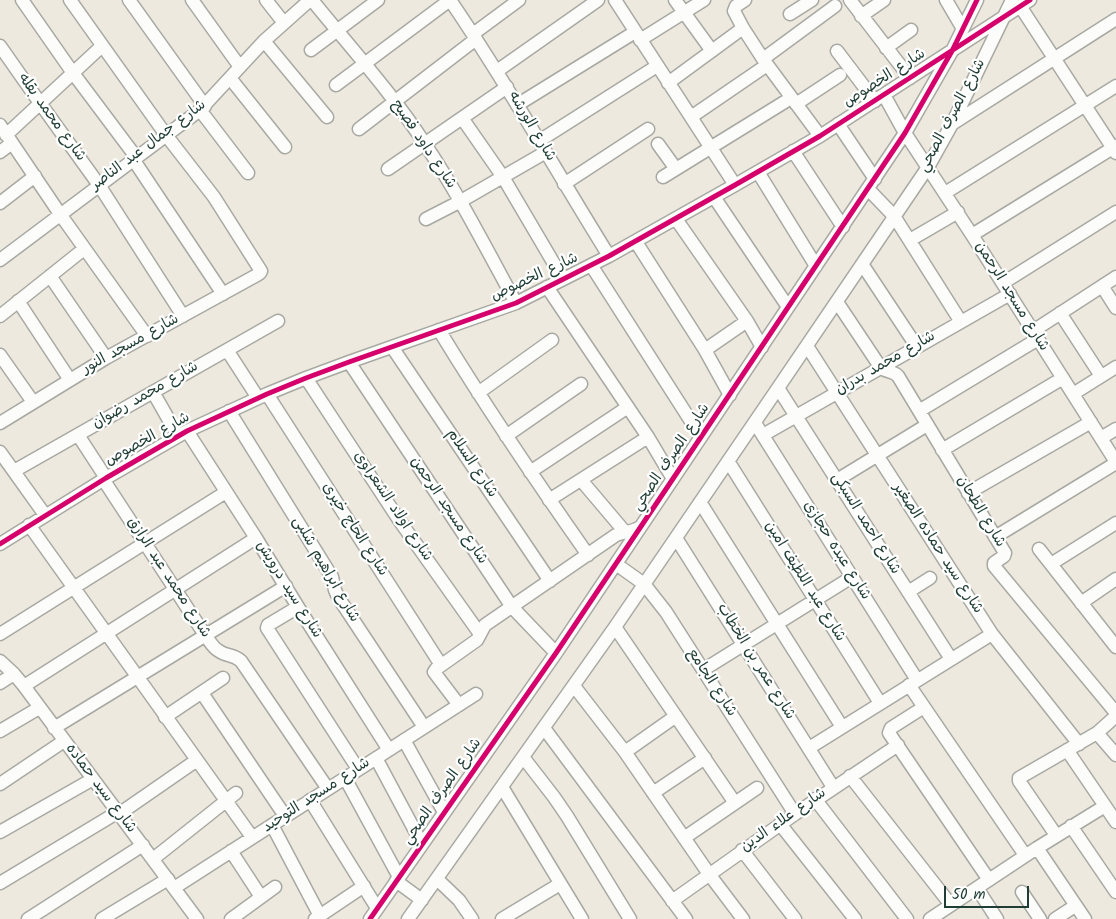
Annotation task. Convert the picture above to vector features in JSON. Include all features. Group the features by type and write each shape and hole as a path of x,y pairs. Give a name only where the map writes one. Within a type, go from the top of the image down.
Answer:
{"street":[{"path":"22,0 135,158 223,294"},
{"path":"70,0 166,135"},
{"path":"129,0 248,173"},
{"path":"266,0 284,23"},
{"name":"شارع جمال عبد الناصر","path":"0,260 202,108 264,41 311,0"},
{"name":"شارع داود فصيح","path":"311,0 395,102 425,144 460,201 516,303"},
{"path":"311,50 378,0"},
{"path":"336,85 450,0"},
{"name":"شارع الورشه","path":"450,0 507,87 608,256"},
{"path":"359,128 395,102 519,0"},
{"path":"497,71 598,0"},
{"path":"615,0 735,185"},
{"path":"675,0 712,51"},
{"path":"517,105 704,0"},
{"path":"745,0 735,8 735,13 743,28 765,62 820,136"},
{"path":"790,14 812,0"},
{"path":"850,0 910,78"},
{"path":"861,16 884,0"},
{"path":"946,0 963,29"},
{"name":"شارع الصرف الصحي","path":"373,914 556,653 906,133 952,51 977,0"},
{"path":"196,1 240,67"},
{"path":"691,117 765,62 836,2"},
{"path":"972,235 1115,149 1054,59 1021,2"},
{"name":"شارع الخصوص","path":"0,543 104,479 183,434 229,411 306,378 516,303 636,242 820,136 1004,17 1021,2"},
{"name":"شارع الصرف الصحي","path":"408,919 615,627 928,167 952,124 1004,17"},
{"path":"952,124 1116,19"},
{"path":"668,83 743,28"},
{"path":"886,48 911,30"},
{"path":"264,41 327,117"},
{"name":"شارع محمد بقله","path":"0,46 99,185 183,316"},
{"path":"0,152 6,134 102,46"},
{"name":"شارع مسجد الرحمن","path":"837,51 879,98 906,133 1116,463"},
{"path":"426,219 503,177 542,146 657,66"},
{"path":"663,177 840,76"},
{"path":"230,78 286,147"},
{"path":"945,192 1116,86"},
{"path":"388,169 507,87"},
{"path":"462,118 503,177 563,279"},
{"path":"838,124 871,184 910,240 961,322"},
{"path":"564,184 648,129"},
{"path":"6,134 60,214 147,336"},
{"name":"شارع مسجد النور","path":"0,423 106,358 260,273 260,268 214,197 166,135"},
{"path":"658,144 676,169"},
{"path":"793,152 843,227"},
{"path":"758,172 816,266"},
{"path":"0,203 35,176"},
{"path":"714,197 788,307"},
{"path":"910,240 958,212"},
{"name":"شارع محمد بدران","path":"762,435 961,322 1116,212"},
{"path":"676,219 748,321 762,347"},
{"path":"636,242 705,350 730,395"},
{"path":"0,316 84,248"},
{"path":"862,264 917,347"},
{"path":"590,265 701,437"},
{"path":"50,276 106,358"},
{"path":"919,411 1035,335 1060,313 1116,277"},
{"path":"1102,286 1116,308"},
{"path":"548,287 648,437 673,479"},
{"path":"18,301 70,380"},
{"name":"شارع الطحان","path":"837,302 881,368 898,376 995,537 1005,554 994,563 994,566 1116,715"},
{"path":"1060,313 1101,376"},
{"name":"شارع محمد رضوان","path":"14,471 278,321"},
{"path":"705,350 748,321"},
{"path":"439,330 506,436 588,555"},
{"path":"478,393 552,340"},
{"name":"شارع سيد حماده الصغير","path":"807,346 992,634 1073,747 1105,806 1116,822"},
{"name":"شارع السلام","path":"392,347 550,581"},
{"name":"شارع الحاج خيرى","path":"227,350 262,396 441,665"},
{"path":"0,355 33,402"},
{"name":"شارع مسجد الرحمن","path":"349,362 512,607 556,653"},
{"path":"1073,394 1116,367"},
{"name":"شارع اولاد الشعراوى","path":"306,378 399,520 480,634"},
{"path":"942,450 1062,378"},
{"path":"506,436 581,384"},
{"name":"شارع احمد السبكى","path":"778,388 951,659"},
{"name":"شارع سيد درويش","path":"153,392 226,492 389,750"},
{"path":"530,472 628,407"},
{"name":"شارع ابراهيم شلبى","path":"229,411 332,577 338,597 424,727"},
{"path":"968,493 1090,422"},
{"name":"شارع عبده حجازى","path":"755,423 852,577 913,682 924,707 1026,856"},
{"path":"837,480 927,425"},
{"path":"1101,438 1116,429"},
{"name":"شارع محمد عبد الرازق","path":"78,435 104,479 205,635 216,650 232,655 241,662 328,789"},
{"path":"550,500 648,437"},
{"path":"0,452 45,515"},
{"name":"شارع عبد اللطيف امين","path":"728,461 880,703"},
{"path":"995,537 1116,463"},
{"path":"581,480 625,532"},
{"path":"0,634 226,492"},
{"path":"700,502 842,727"},
{"path":"1051,564 1116,522"},
{"path":"29,525 196,760 231,797 252,838"},
{"path":"459,705 434,672 436,669 476,640 485,625 616,535 636,530 640,527"},
{"path":"24,686 256,538"},
{"name":"شارع عمر بن الخطاب","path":"676,538 833,787"},
{"path":"1040,549 1115,643"},
{"name":"شارع الجامع","path":"616,564 644,584 670,619 795,814"},
{"path":"703,670 852,577"},
{"path":"908,592 930,578"},
{"path":"1082,603 1116,579"},
{"path":"54,728 286,586"},
{"path":"298,607 268,625 267,628 358,769"},
{"path":"615,627 735,803"},
{"path":"808,748 992,634"},
{"name":"شارع سيد حماده","path":"0,661 24,686 94,779 171,883 191,917"},
{"path":"0,683 14,674"},
{"path":"165,717 223,678"},
{"path":"574,686 625,752 709,874 743,919"},
{"path":"202,692 286,816"},
{"name":"شارع مسجد التوحيد","path":"102,919 231,851 476,694"},
{"path":"924,707 890,729 889,733 988,880"},
{"path":"0,731 39,708"},
{"path":"1056,835 1018,778 1097,733 1116,715"},
{"path":"625,752 676,716"},
{"path":"544,728 686,919"},
{"path":"1097,733 1116,755"},
{"path":"404,740 444,812"},
{"path":"0,784 64,741"},
{"name":"شارع علاء الدين","path":"672,901 833,787 898,745"},
{"path":"523,757 567,816 628,918"},
{"path":"376,758 422,844"},
{"path":"653,793 705,758"},
{"path":"0,883 118,813 196,760"},
{"path":"850,776 946,912"},
{"path":"346,778 397,879 422,900"},
{"path":"0,832 94,779"},
{"path":"502,787 582,919"},
{"path":"684,838 757,788"},
{"path":"153,859 231,797"},
{"path":"816,799 907,919"},
{"path":"310,800 364,886 373,914"},
{"path":"930,919 946,912 988,880 1056,835 1105,806"},
{"path":"780,824 855,919"},
{"path":"272,825 318,917 364,886"},
{"path":"1071,826 1116,892"},
{"path":"28,919 143,845"},
{"path":"1037,848 1085,919"},
{"path":"742,850 795,919"},
{"path":"231,851 261,897"},
{"path":"437,879 459,900 472,919"},
{"path":"502,919 560,884"},
{"path":"231,919 275,888"},
{"path":"977,888 997,919"},
{"path":"1022,892 1040,919"},
{"path":"1055,919 1076,906"}],"cycle path":[{"path":"370,919 556,653 905,133 952,51 977,0"},
{"path":"0,544 106,478 187,431 306,378 516,303 609,256 820,136 1030,0"}]}
